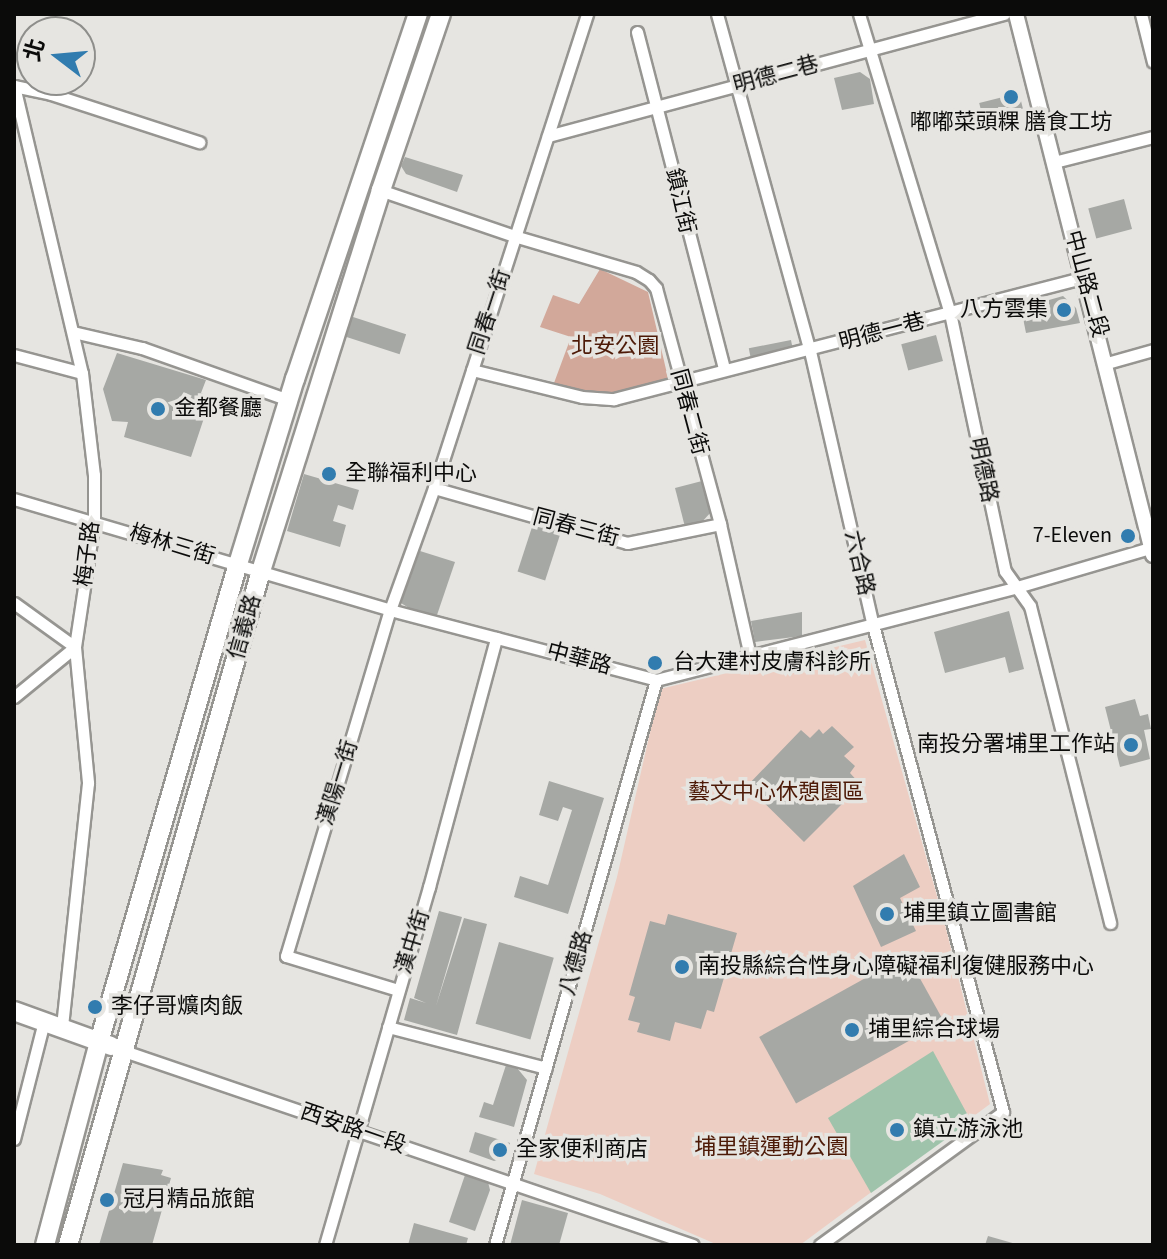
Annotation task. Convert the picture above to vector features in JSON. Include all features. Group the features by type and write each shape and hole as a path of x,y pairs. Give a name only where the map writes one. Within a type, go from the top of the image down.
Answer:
{"main road":[{"name":"信義路","path":"45,1245 99,1042 238,564 289,400 418,14"},
{"name":"信義路","path":"68,1245 121,1050 261,571 381,190 441,14"},
{"name":"西安路一段","path":"14,1011 121,1050"}],"street":[{"name":"同春一街","path":"390,610 434,488 587,14"},
{"name":"六合路","path":"717,14 810,351 873,625 1003,1112 820,1245"},
{"name":"明德路","path":"859,14 867,51 950,313 1005,571 1030,606 1110,923"},
{"name":"明德二巷","path":"548,136 1004,14"},
{"name":"中山路二段","path":"1016,14 1152,550"},
{"path":"1141,14 1153,62"},
{"name":"鎮江街","path":"637,32 658,105 695,267 724,369"},
{"path":"14,86 51,94 199,142"},
{"name":"梅子路","path":"14,86 17,110 82,373 94,475 94,521 75,647 88,783 62,1027"},
{"path":"1054,162 1153,137"},
{"name":"同春二街","path":"362,183 514,236 636,272 656,288 720,524 750,656"},
{"name":"明德一巷","path":"472,370 582,397 614,399 724,369 810,351 1083,278"},
{"path":"73,332 142,348 289,400"},
{"path":"1107,363 1153,350"},
{"path":"14,355 82,373"},
{"name":"同春三街","path":"434,488 627,543 720,524"},
{"name":"梅林三街","path":"14,499 238,564"},
{"name":"中華路","path":"238,564 390,610 656,680 1152,550"},
{"path":"14,603 75,647 14,697"},
{"name":"漢陽一街","path":"390,610 286,956 398,990"},
{"name":"漢中街","path":"325,1245 496,638"},
{"name":"八德路","path":"495,1245 656,680"},
{"path":"14,1139 44,1021"},
{"path":"388,1027 546,1068"},
{"name":"西安路一段","path":"121,1050 512,1184 582,1204 693,1245"}],"green space":[{"name":"北安公園","path":"600,269 648,292 668,378 608,399 554,383 571,337 540,327 553,295 579,304"},
{"path":"865,640 944,921 990,1104 800,1245 718,1245 600,1194 534,1174 617,877 660,689"}],"shaded area":[{"name":"鎮立游泳池","path":"933,1051 971,1121 871,1193 828,1118"}],"building":[{"path":"860,72 870,79 874,104 842,110 834,78"},
{"path":"1019,93 1023,109 983,118 979,103"},
{"path":"405,157 463,175 457,192 406,174 401,166"},
{"path":"1124,199 1132,229 1096,239 1088,209"},
{"path":"1063,296 1076,308 1080,323 1026,333 1021,308"},
{"path":"350,316 406,334 400,354 344,336"},
{"path":"936,335 943,361 908,370 901,344"},
{"path":"791,340 793,350 751,358 749,348"},
{"name":"金都餐廳","path":"117,353 206,380 201,393 211,397 191,457 124,437 128,422 112,421 103,389"},
{"path":"304,474 359,490 353,510 338,505 333,521 346,525 340,547 287,531"},
{"path":"702,481 712,511 700,524 685,527 675,488"},
{"path":"533,524 561,533 545,581 518,572"},
{"path":"420,551 455,562 437,615 412,610 401,603"},
{"path":"1009,611 1024,669 1009,673 1005,657 945,673 934,632"},
{"path":"802,612 802,636 755,642 751,621"},
{"name":"南投分署埔里工作站","path":"1135,699 1140,716 1148,714 1151,729 1144,730 1150,759 1120,767 1105,707"},
{"path":"832,726 854,747 844,756 855,766 850,773 861,785 804,842 747,786 801,730 810,738 819,729 823,734"},
{"path":"549,781 604,798 568,914 514,897 520,876 548,885 572,810 563,807 558,821 539,815"},
{"name":"埔里鎮立圖書館","path":"904,854 920,887 900,898 916,931 881,947 853,886"},
{"path":"439,911 462,917 436,1006 464,918 487,924 457,1035 404,1020 410,998 426,1003 414,998"},
{"name":"南投縣綜合性身心障礙福利復健服務中心","path":"668,914 737,933 714,1012 707,1010 701,1029 675,1022 670,1041 637,1032 640,1023 628,1020 635,997 629,995 650,921 665,925"},
{"path":"499,942 554,958 530,1039 476,1024"},
{"name":"埔里綜合球場","path":"907,955 944,1021 796,1103 759,1037"},
{"path":"506,1065 517,1068 527,1080 514,1127 479,1117 484,1102 493,1105"},
{"path":"475,1132 510,1143 505,1157 494,1161 469,1152"},
{"path":"123,1163 163,1170 161,1175 171,1178 152,1245 99,1245"},
{"path":"465,1175 488,1182 490,1190 475,1231 449,1222"},
{"path":"522,1200 568,1213 559,1245 510,1245"},
{"path":"414,1223 468,1238 466,1245 408,1245"},
{"path":"988,1236 1016,1244 1016,1245 985,1245"}],"place":[{"name":"嘟嘟菜頭粿 膳食工坊","path":"1011,97"},
{"name":"八方雲集","path":"1064,310"},
{"name":"金都餐廳","path":"158,409"},
{"name":"全聯福利中心","path":"329,474"},
{"name":"7-Eleven","path":"1128,536"},
{"name":"台大建村皮膚科診所","path":"655,663"},
{"name":"南投分署埔里工作站","path":"1131,745"},
{"name":"埔里鎮立圖書館","path":"887,914"},
{"name":"南投縣綜合性身心障礙福利復健服務中心","path":"682,967"},
{"name":"李仔哥爌肉飯","path":"95,1007"},
{"name":"埔里綜合球場","path":"852,1030"},
{"name":"鎮立游泳池","path":"897,1130"},
{"name":"全家便利商店","path":"500,1150"},
{"name":"冠月精品旅館","path":"107,1200"}],"park label":[{"name":"藝文中心休憩園區","path":"776,793"},
{"name":"埔里鎮運動公園","path":"771,1148"}]}
